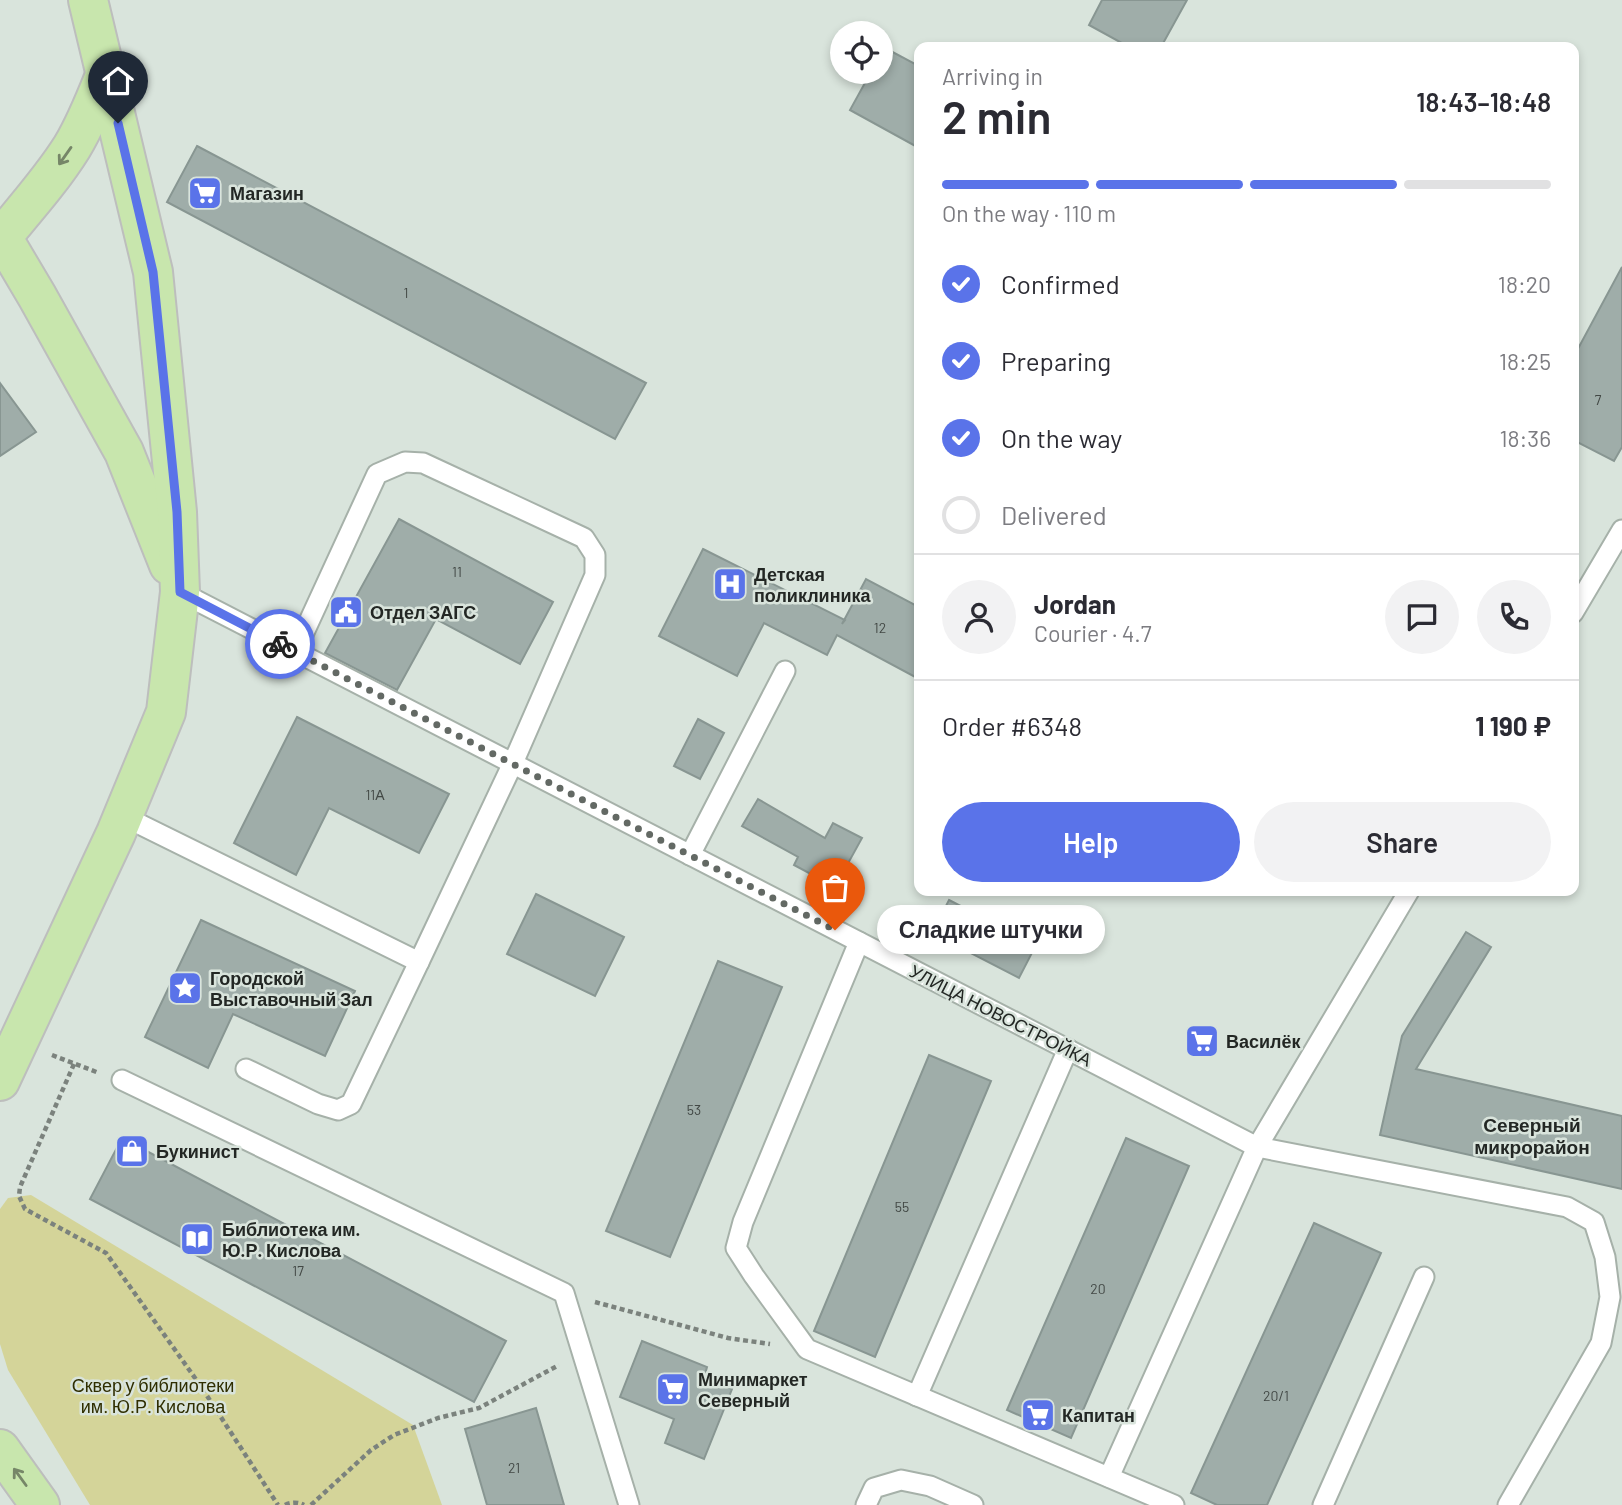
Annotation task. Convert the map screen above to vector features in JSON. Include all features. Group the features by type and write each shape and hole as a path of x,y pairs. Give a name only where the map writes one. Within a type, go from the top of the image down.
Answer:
{"main road":[{"path":"0,1081 123,816 166,712 180,592 177,512 153,272 88,0"},
{"path":"106,73 72,147 42,189 2,237 124,452 180,592"},
{"path":"0,1450 40,1505"}],"lane":[{"path":"246,1069 318,1104 338,1110 351,1104 513,763 595,575 595,555 584,538 423,463 405,462 377,474 295,652"},
{"path":"1579,603 1622,530"},
{"name":"УЛИЦА НОВОСТРОЙКА","path":"180,592 1257,1147 1567,1207 1594,1222 1605,1257 1611,1297 1601,1343 1508,1505"},
{"path":"690,855 785,671"},
{"path":"123,816 419,962"},
{"path":"1109,1477 1257,1147 1406,896"},
{"path":"859,942 743,1222 736,1248 807,1349 1174,1505"},
{"path":"917,1396 1068,1049"},
{"path":"122,1080 564,1293 629,1505"},
{"path":"1323,1505 1424,1277"},
{"path":"866,1505 874,1488 901,1480 930,1486 974,1505"}],"path":[{"path":"19,1042 122,1080"},
{"path":"74,1064 20,1187 19,1196 24,1209 106,1254 200,1385 278,1505"},
{"path":"564,1293 728,1338 807,1349"},
{"path":"311,1505 371,1450 394,1435 438,1418 479,1408 581,1353"},
{"path":"285,1505 304,1505"}],"green space":[{"name":"Сквер у библиотеки им. Ю.Р. Кислова","path":"31,1195 413,1425 442,1505 90,1505 8,1370 0,1344 0,1209 8,1198"}],"building":[{"path":"1102,0 1187,0 1164,42 1120,42 1089,25"},
{"path":"893,52 914,63 914,145 850,110 864,84 893,84"},
{"path":"197,146 646,383 615,439 167,202"},
{"path":"1622,267 1622,447 1614,461 1579,443 1579,347"},
{"path":"0,383 36,432 0,456"},
{"path":"399,519 553,602 520,664 436,619 397,690 325,653"},
{"name":"Детская поликлиника","path":"703,549 844,620 866,579 914,604 914,676 837,635 827,655 764,623 737,676 659,636"},
{"path":"297,717 449,794 419,853 329,808 296,875 234,843"},
{"path":"698,719 724,733 700,779 674,766"},
{"path":"758,799 825,838 833,823 862,838 835,887 794,865 798,857 742,826"},
{"path":"536,894 624,937 595,996 507,954"},
{"path":"949,900 1036,945 1019,978 932,933"},
{"path":"201,920 355,991 325,1056 233,1014 208,1068 145,1037"},
{"path":"1466,932 1491,947 1416,1069 1622,1116 1622,1189 1380,1135 1402,1036"},
{"path":"718,961 782,987 670,1257 606,1231"},
{"path":"929,1055 991,1081 875,1357 814,1331"},
{"path":"122,1138 506,1341 474,1402 90,1199"},
{"path":"1126,1138 1189,1166 1071,1438 1007,1410"},
{"path":"1314,1223 1381,1253 1267,1505 1217,1505 1191,1493"},
{"path":"642,1341 707,1367 704,1378 732,1389 704,1459 665,1443 674,1419 620,1397"},
{"path":"536,1408 564,1505 487,1505 465,1429"}],"way so far":[{"path":"280,644 835,930"}],"place":[{"name":"Магазин","path":"205,193"},
{"name":"Детская поликлиника","path":"730,584"},
{"name":"Отдел ЗАГС","path":"346,612"},
{"name":"Сладкие штучки","path":"835,930"},
{"name":"Городской Выставочный Зал","path":"185,988"},
{"name":"Василёк","path":"1202,1041"},
{"name":"Букинист","path":"132,1151"},
{"name":"Библиотека им. Ю.Р. Кислова","path":"197,1239"},
{"name":"Минимаркет Северный","path":"673,1389"},
{"name":"Капитан","path":"1038,1415"}],"district":[{"name":"Северный микрорайон","path":"1532,1135"}],"route":[{"path":"118,123 153,272 177,512 180,592 280,644"}]}
